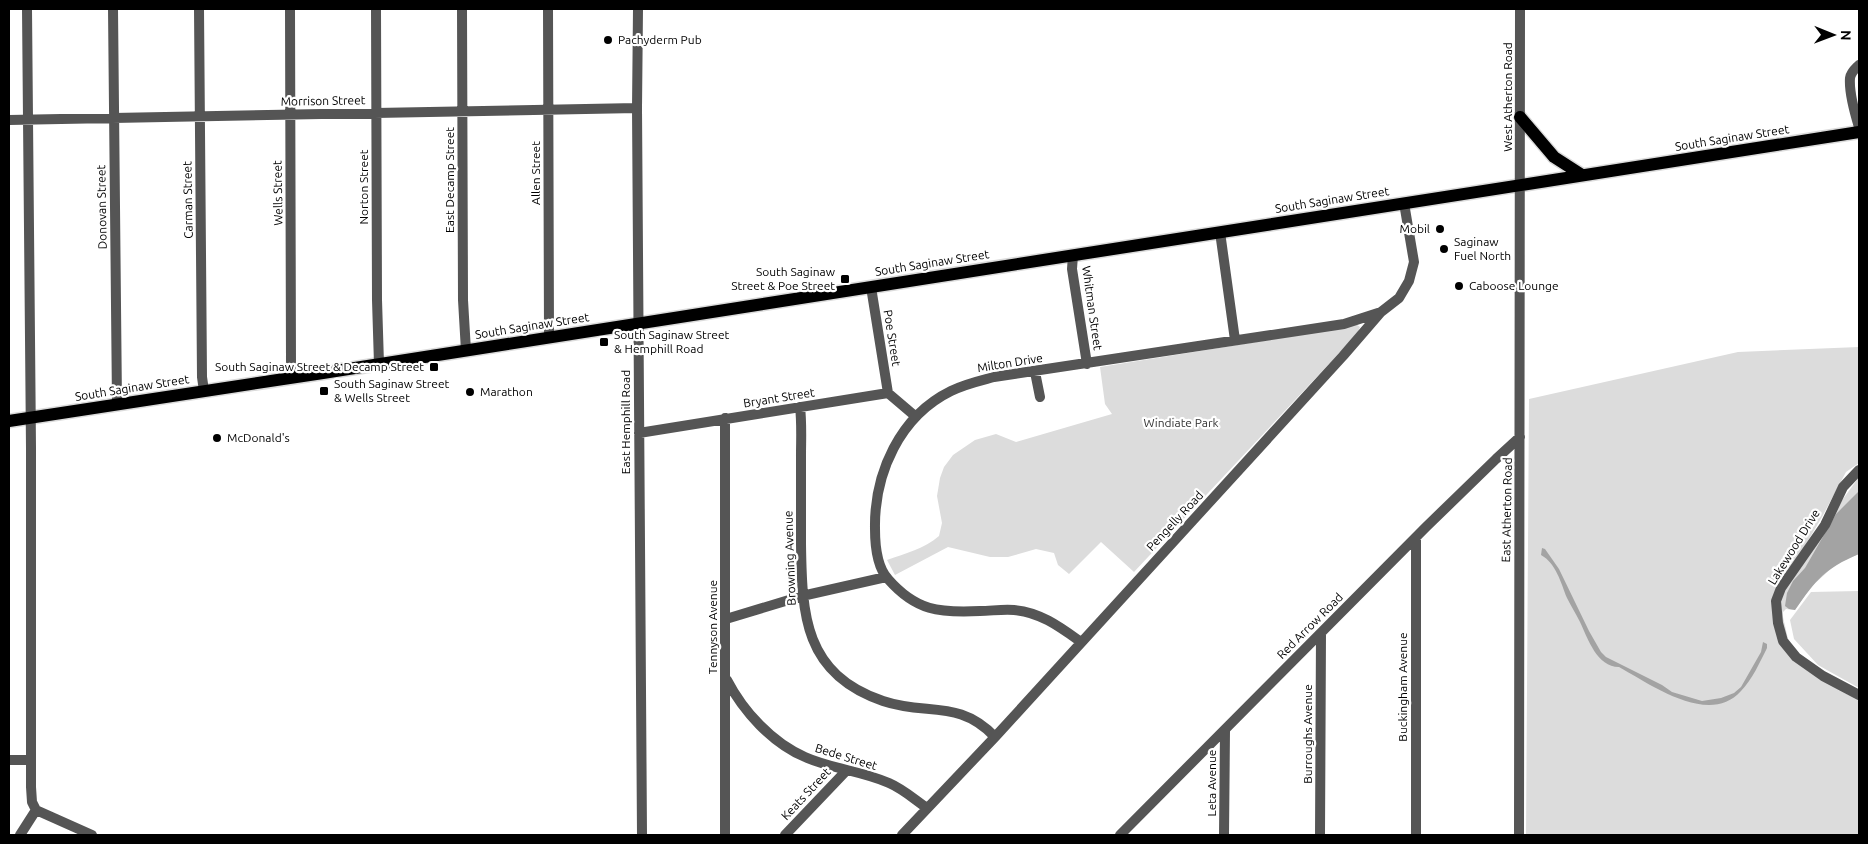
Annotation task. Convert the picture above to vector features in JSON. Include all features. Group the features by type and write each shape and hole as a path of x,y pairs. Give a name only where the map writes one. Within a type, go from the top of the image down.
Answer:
{"main road":[{"path":"1520,117 1558,161 1582,175"},
{"name":"South Saginaw Street","path":"9,421 1859,132"}],"street":[{"path":"20,835 36,810 32,795 30,760 27,9"},
{"name":"Donovan Street","path":"113,9 117,404"},
{"name":"Carman Street","path":"199,9 202,377 204,391"},
{"name":"Wells Street","path":"290,9 291,355 293,377"},
{"name":"Norton Street","path":"376,9 376,300 379,364"},
{"name":"East Decamp Street","path":"462,9 463,309 466,351"},
{"name":"Allen Street","path":"548,9 549,337"},
{"name":"East Hemphill Road","path":"638,9 638,323 642,835"},
{"name":"West Atherton Road","path":"1520,9 1520,184"},
{"path":"1859,65 1853,71 1850,79 1854,110 1859,127"},
{"name":"Morrison Street","path":"9,120 637,108"},
{"name":"East Atherton Road","path":"1518,835 1520,184"},
{"name":"Pengelly Road","path":"902,835 995,737 1337,363 1381,312 1399,298 1409,281 1414,262 1404,203"},
{"path":"1220,232 1235,340"},
{"name":"Whitman Street","path":"1073,255 1072,269 1087,364"},
{"name":"Poe Street","path":"871,287 888,393"},
{"name":"Milton Drive","path":"1080,642 1056,624 1036,614 1014,610 942,611 920,606 904,596 886,577 878,559 875,538 874,520 879,482 899,438 915,416 936,400 970,383 1344,324 1381,312"},
{"path":"1035,372 1040,397"},
{"path":"888,393 915,416"},
{"name":"Bryant Street","path":"639,433 888,393"},
{"name":"Browning Avenue","path":"800,407 802,596 811,637 822,657 835,673 864,694 904,707 953,711 969,716 995,737"},
{"name":"Tennyson Avenue","path":"725,418 725,835"},
{"name":"Red Arrow Road","path":"1120,835 1321,632 1520,437"},
{"name":"Lakewood Drive","path":"1859,470 1843,487 1824,525 1781,588 1776,602 1776,612 1783,641 1796,656 1822,676 1859,695"},
{"name":"Buckingham Avenue","path":"1416,538 1416,835"},
{"path":"726,619 802,596 886,577"},
{"name":"Burroughs Avenue","path":"1320,835 1321,632"},
{"name":"Bede Street","path":"726,677 736,698 759,724 777,740 803,757 846,771 871,776 903,790 927,808"},
{"name":"Leta Avenue","path":"1224,731 1224,835"},
{"path":"9,760 30,760"},
{"name":"Keats Street","path":"785,835 846,771"},
{"path":"36,810 92,835"}],"green space":[{"name":"Windiate Park","path":"1356,324 1360,327 1357,334 1134,572 1101,542 1069,574 1058,565 1054,553 1036,549 1008,557 990,557 948,547 895,575 887,560 921,547 939,536 942,523 937,496 944,467 953,455 975,440 996,434 1016,442 1112,414 1105,404 1100,367 1331,330"},
{"path":"1859,347 1859,463 1846,472 1787,576 1859,477 1859,554 1836,564 1810,588 1795,610 1786,609 1783,612 1783,617 1792,656 1808,671 1859,701 1859,835 1526,835 1529,399 1738,352"},
{"path":"1859,591 1859,688 1818,665 1794,639 1790,620 1811,592"}],"shaded area":[{"path":"1859,491 1859,554 1829,570 1809,590 1795,610 1789,609 1785,606 1787,593 1793,581 1805,568 1836,514"},
{"path":"1542,548 1545,549 1559,569 1601,652 1606,657 1672,692 1702,701 1721,698 1734,693 1741,687 1761,652 1763,642 1767,644 1767,648 1745,687 1728,701 1713,705 1697,704 1663,692 1619,667 1611,666 1599,657 1590,644 1554,568 1541,555"}],"place":[{"name":"Pachyderm Pub","path":"608,40"},
{"name":"Mobil","path":"1440,229"},
{"name":"Saginaw Fuel North","path":"1444,249"},
{"name":"South Saginaw Street & Poe Street","path":"845,279"},
{"name":"Caboose Lounge","path":"1459,286"},
{"name":"South Saginaw Street & Hemphill Road","path":"604,342"},
{"name":"South Saginaw Street & Decamp Street","path":"434,367"},
{"name":"South Saginaw Street & Wells Street","path":"324,391"},
{"name":"Marathon","path":"470,392"},
{"name":"McDonald's","path":"217,438"}]}
